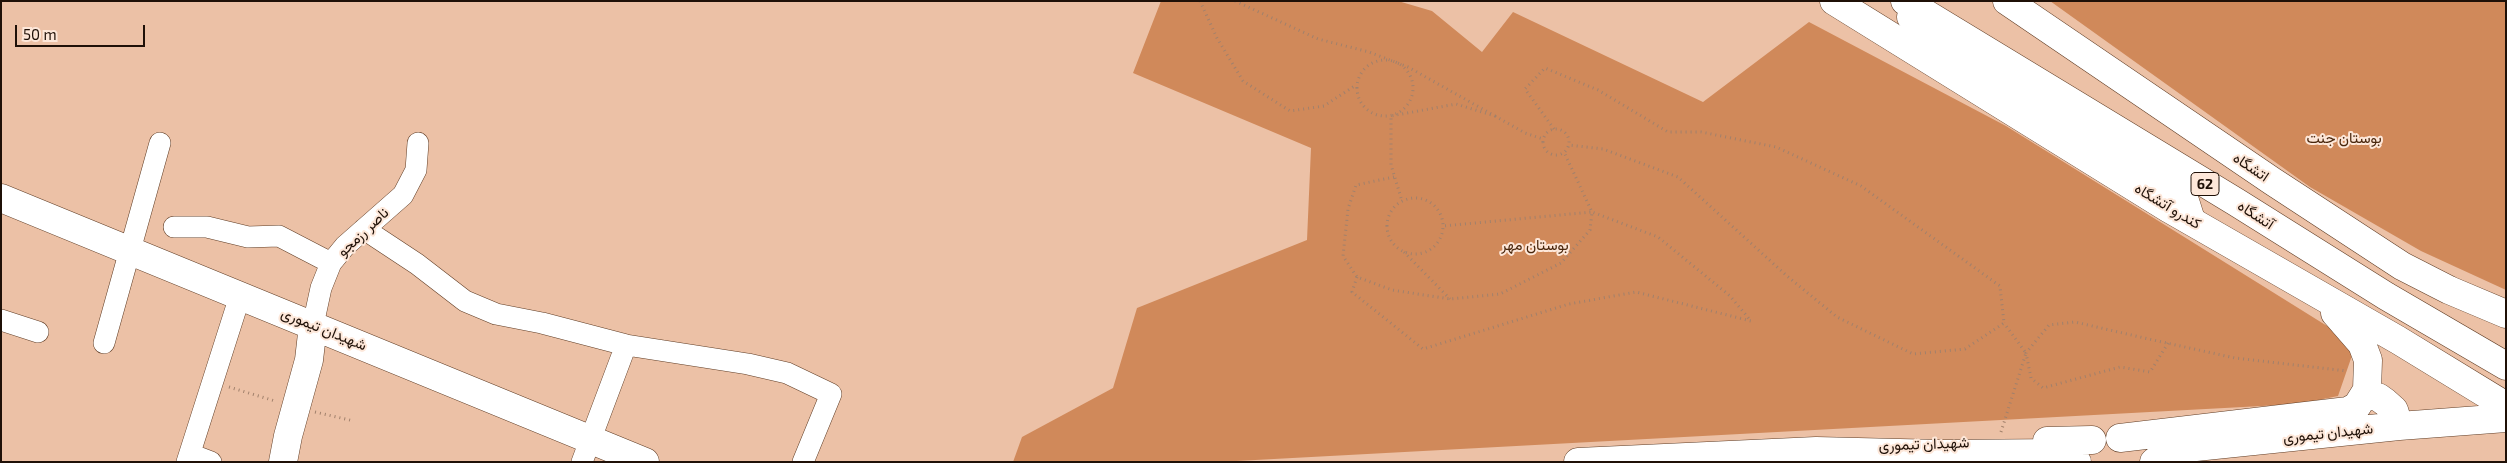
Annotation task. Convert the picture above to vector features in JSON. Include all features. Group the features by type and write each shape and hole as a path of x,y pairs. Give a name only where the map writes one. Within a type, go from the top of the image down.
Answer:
{"main road":[{"name":"کندرو آتشگاه","path":"1834,1 2190,220 2506,406"},
{"path":"1900,1 1913,19 1937,44 2170,189 2185,201 2190,220"},
{"name":"آتشگاه","path":"1905,1 2236,202 2386,296 2506,366"},
{"name":"اتشگاه","path":"2007,1 2272,181 2395,261 2449,290 2506,314"},
{"name":"شهیدان تیموری","path":"1,198 313,325 586,451 645,462"},
{"path":"2313,291 2362,344 2368,360 2360,393 2385,402 2394,410 2399,426"},
{"path":"284,462 288,436 309,360 313,325"},
{"name":"شهیدان تیموری","path":"1578,462 1816,451 1941,454 2063,453 2072,455 2082,454 2100,436 2120,438 2360,393"},
{"name":"شهیدان تیموری","path":"2154,462 2162,456 2186,448 2399,426 2506,418"},
{"path":"2120,438 2133,451 2136,462"},
{"name":"شهیدان تیموری","path":"1816,451 1833,446 1998,442 2082,454"}],"street":[{"path":"104,343 160,143"},
{"name":"ناصر رزمجو","path":"313,325 321,288 331,263 345,246 403,195 416,170 418,143"},
{"path":"174,227 207,227 248,237 280,236 331,263"},
{"path":"364,229 417,264 465,300 496,314 542,323 626,345 748,364 787,373 831,394 804,462"},
{"path":"211,462 189,458 240,296"},
{"path":"1,320 38,332"},
{"path":"586,451 626,345"}],"path":[{"path":"1200,1 1217,38 1244,82 1290,111 1324,106 1356,85 1364,68 1372,62 1391,60 1426,76 1525,132 1543,139"},
{"path":"1235,1 1318,39 1369,52 1400,64 1412,78 1413,88 1407,106 1391,116"},
{"path":"1569,145 1565,133 1554,129 1525,90 1545,68 1598,90 1668,132 1701,132 1776,147 1861,186 2000,286 2004,324 2026,353 2031,378 2043,388 2120,367 2150,372 2168,343"},
{"path":"1356,85 1357,94 1366,109 1382,116 1456,104 1495,116"},
{"path":"1391,116 1391,165 1402,201"},
{"path":"1554,129 1546,133 1543,139 1543,145 1548,152 1556,155 1564,152 1569,145"},
{"path":"1569,145 1603,149 1678,177 1787,276 1837,317 1913,354 1965,349 2004,324"},
{"path":"1394,177 1356,185 1348,209 1343,256 1357,277 1392,290 1450,299 1500,294 1561,263 1590,230 1592,212 1564,152"},
{"path":"1403,252 1412,255 1430,250 1442,236 1443,226 1437,208 1429,202 1411,198 1402,201 1394,206 1386,222 1390,240 1450,299"},
{"path":"1357,277 1352,292 1423,349 1569,304 1636,292 1751,321 1730,296 1658,237 1592,212 1443,226"},
{"path":"1998,442 2026,353 2049,325 2075,322 2235,358 2360,393"}],"green space":[{"name":"بوستان مهر","path":"1161,1 1398,1 1432,11 1482,52 1513,12 1703,102 1809,22 2006,126 2356,344 2338,396 2299,404 1218,462 1013,462 1022,437 1113,388 1137,308 1307,240 1311,148 1133,73"},
{"name":"بوستان جنت","path":"2050,1 2506,1 2506,290 2421,251 2310,187"}]}
